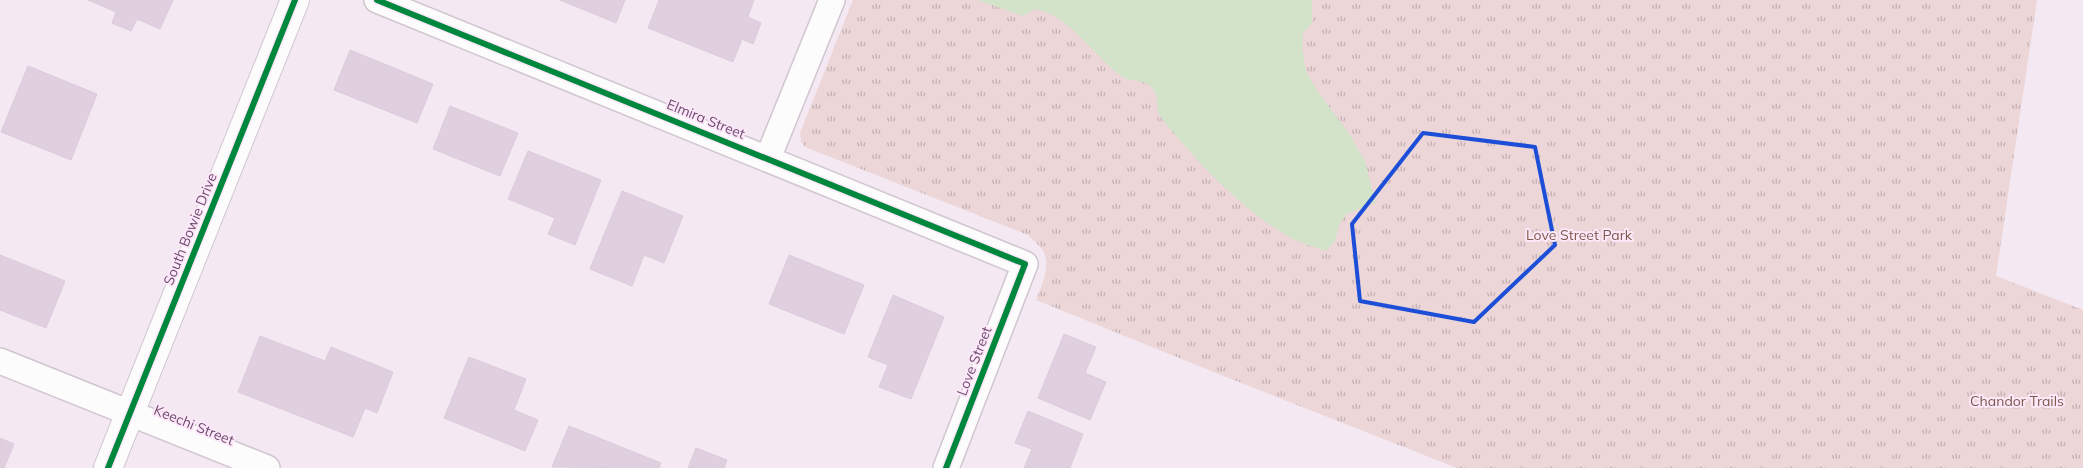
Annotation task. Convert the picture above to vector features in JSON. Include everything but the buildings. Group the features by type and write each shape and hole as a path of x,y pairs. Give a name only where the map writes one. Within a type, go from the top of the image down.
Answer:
{"street":[{"name":"South Bowie Drive","path":"108,468 295,0"},
{"name":"Elmira Street","path":"377,0 1025,264"},
{"path":"768,158 832,0"},
{"name":"Love Street","path":"946,468 1025,264"},
{"name":"Keechi Street","path":"0,361 267,468"}],"highlighted area":[{"path":"1423,133 1535,147 1555,245 1474,322 1360,301 1352,224"}],"green space":[{"name":"Love Street Park","path":"853,0 2037,0 1996,276 2083,310 2083,468 1457,468 1036,300 1045,274 1046,261 1042,249 1028,235 805,147 801,141 800,133"}],"shaded area":[{"path":"978,0 1312,0 1312,23 1303,33 1302,48 1306,71 1316,89 1350,135 1365,161 1376,203 1346,214 1339,225 1335,241 1326,251 1289,237 1255,214 1227,190 1177,137 1160,116 1155,92 1149,85 1121,76 1071,28 1049,13 1036,9 1023,16"}],"cycle path":[{"path":"108,468 295,0"},
{"path":"377,0 1025,264 946,468"}],"park label":[{"name":"Chandor Trails","path":"2017,401"}]}
